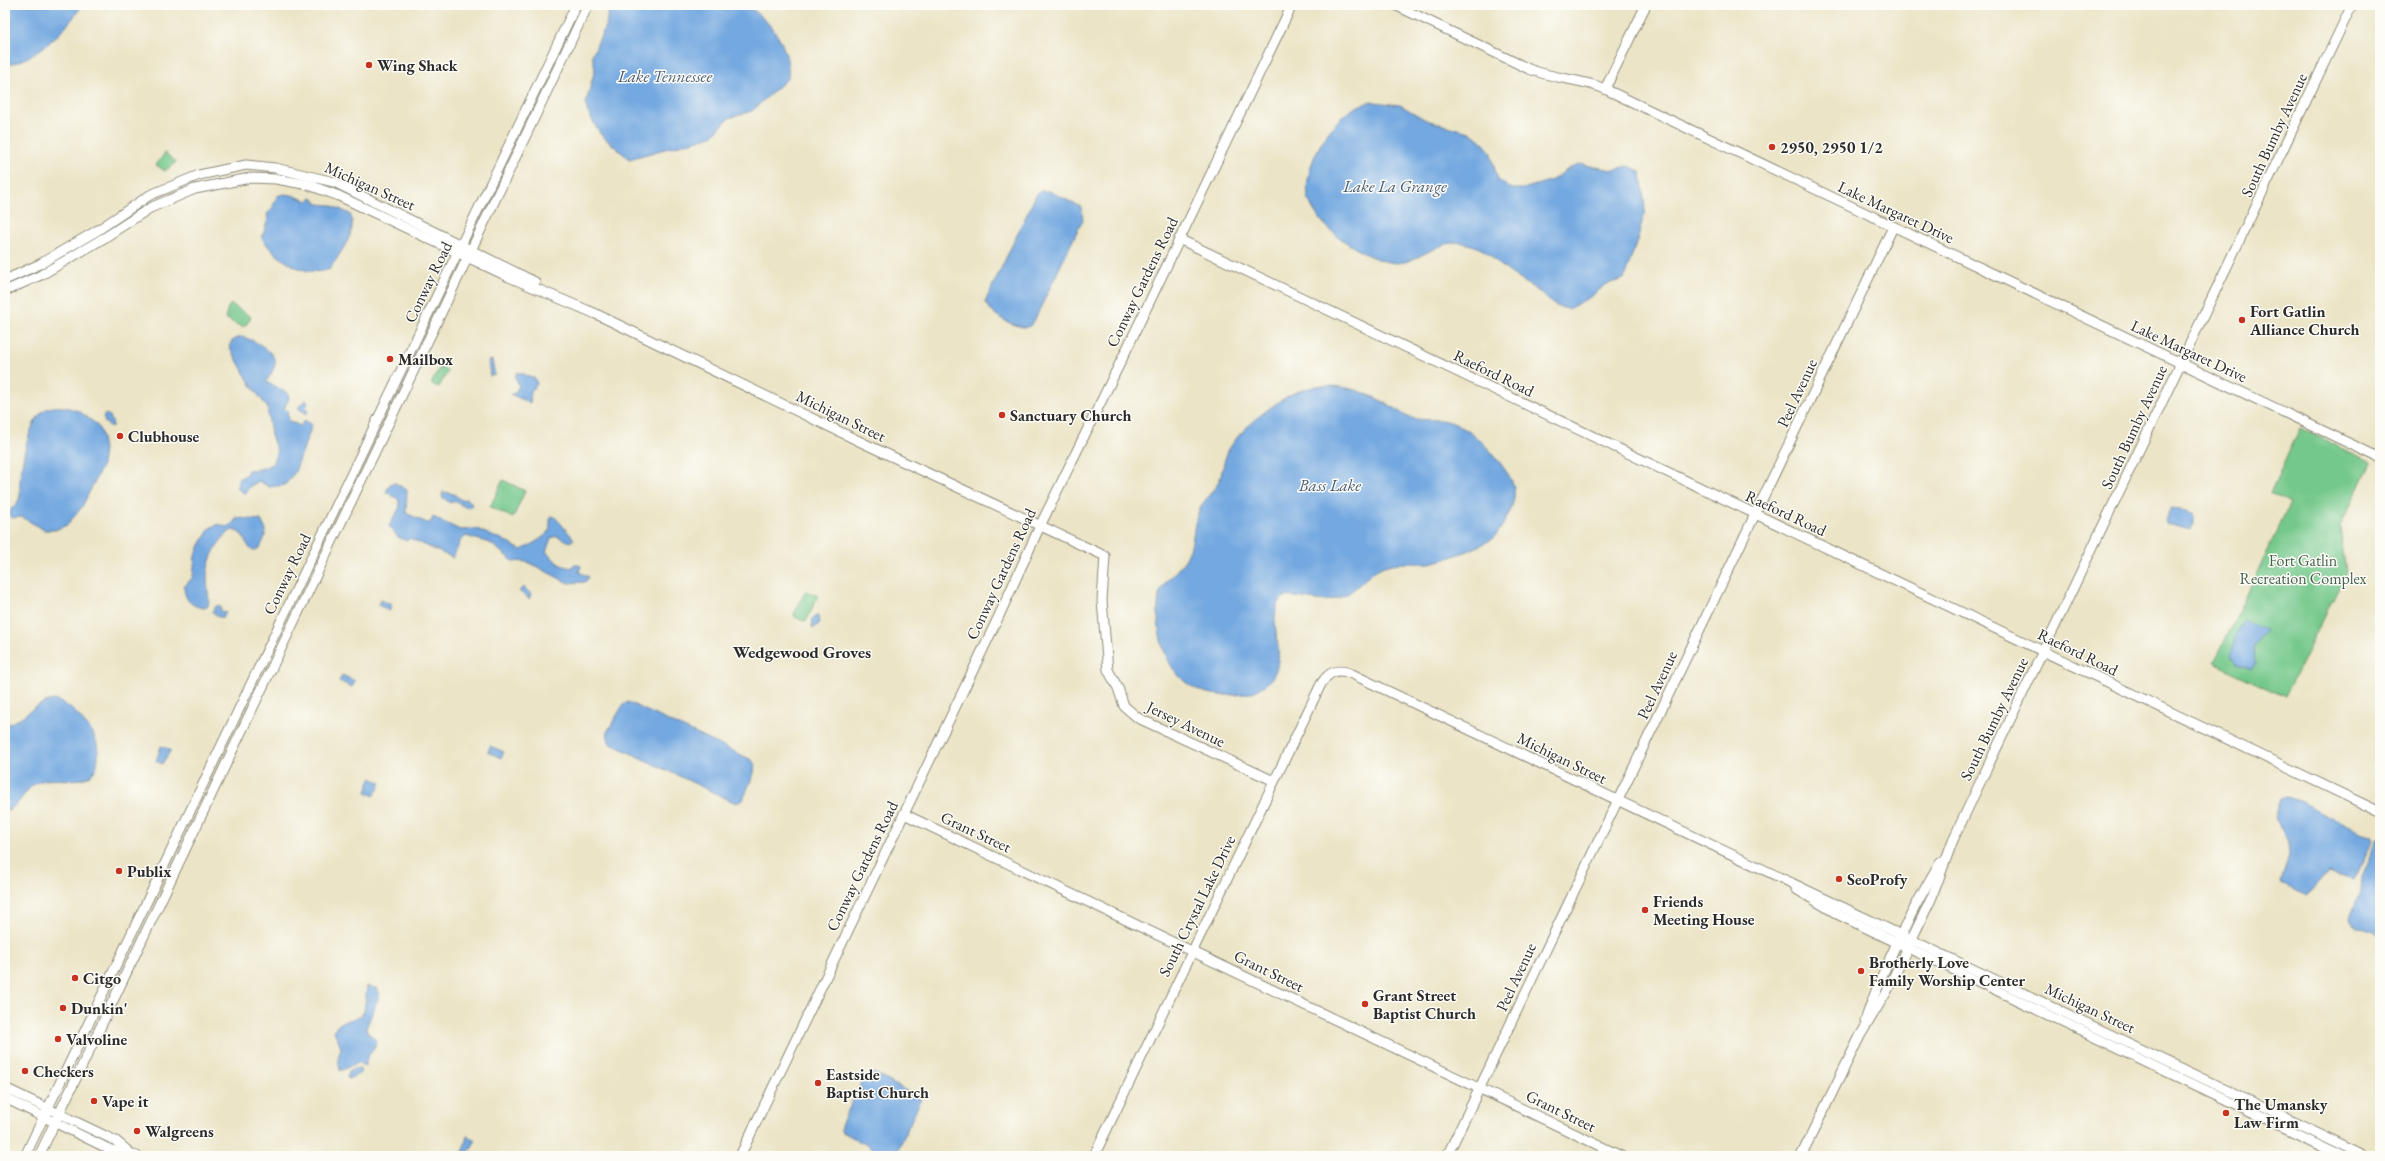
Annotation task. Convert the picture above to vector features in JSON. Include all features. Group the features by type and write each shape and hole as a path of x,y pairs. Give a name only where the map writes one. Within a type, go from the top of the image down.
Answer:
{"street":[{"name":"Conway Road","path":"25,1156 576,5"},
{"name":"Conway Road","path":"39,1156 150,920 588,5"},
{"name":"Conway Gardens Road","path":"740,1156 1040,526 1292,5"},
{"name":"Lake Margaret Drive","path":"1395,5 1541,74 1579,80 1605,89 1893,228 2380,458"},
{"path":"1605,89 1646,5"},
{"name":"South Bumby Avenue","path":"1860,1036 1874,993 1922,892 1953,840 2352,5"},
{"path":"544,98 543,90 554,64 553,53"},
{"name":"Michigan Street","path":"5,280 40,264 98,230 150,195 198,175 246,165 275,168 334,182 470,254 513,269 566,300 861,442 1105,556 1102,601 1108,670"},
{"name":"Michigan Street","path":"5,291 41,275 104,238 150,208 195,189 250,178 276,179 305,185 339,196 460,249"},
{"name":"Peel Avenue","path":"1447,1156 1893,228"},
{"name":"Raeford Road","path":"1179,239 2380,812"},
{"path":"327,550 326,538 332,516"},
{"name":"Jersey Avenue","path":"1108,670 1118,688 1124,706 1138,718 1274,781"},
{"name":"Michigan Street","path":"1331,672 1340,670 1352,674 1779,879 1839,915 2343,1156"},
{"name":"South Crystal Lake Drive","path":"1094,1156 1321,684 1331,672"},
{"path":"197,822 196,815 202,787"},
{"name":"Grant Street","path":"904,814 1621,1156"},
{"name":"South Bumby Avenue","path":"1801,1156 1860,1036 1884,998 1932,897 1953,840"},
{"name":"Michigan Street","path":"1779,879 1807,889 2366,1156"},
{"path":"150,895 150,920"},
{"path":"134,954 141,930 140,917"},
{"path":"5,1088 116,1141 133,1154"},
{"path":"5,1098 111,1150 133,1154"}],"green space":[{"path":"165,153 176,162 165,171 156,165"},
{"path":"231,304 251,317 247,324 242,327 225,318 228,307"},
{"path":"440,367 448,371 439,387 431,384"},
{"name":"Fort Gatlin Recreation Complex","path":"2300,428 2371,462 2340,527 2346,572 2285,697 2214,663 2290,503 2270,493"},
{"path":"503,480 525,491 513,518 490,507"},
{"path":"807,591 817,595 817,598 807,620 804,621 795,617 794,614 805,592"}],"water":[{"path":"5,5 82,5 68,25 49,43 28,57 5,66"},
{"name":"Lake Tennessee","path":"609,5 746,5 764,19 778,36 783,45 786,56 788,78 752,111 729,118 712,136 629,159 601,135 587,111 586,103 595,69 592,55 606,25"},
{"name":"Lake La Grange","path":"1375,102 1400,105 1426,120 1469,132 1480,139 1490,151 1498,180 1512,189 1523,189 1552,180 1573,166 1579,164 1613,170 1629,166 1641,172 1645,211 1638,238 1624,279 1607,284 1590,297 1568,309 1554,305 1542,294 1505,269 1486,252 1473,245 1451,243 1443,245 1405,262 1397,263 1379,260 1346,242 1326,225 1311,206 1307,186 1310,170 1324,138 1335,124 1348,113 1361,105"},
{"path":"1041,191 1049,191 1081,207 1083,219 1034,321 1029,327 1024,327 1002,319 991,311 985,302 1036,195"},
{"path":"283,194 292,195 307,201 312,197 318,204 331,205 350,214 352,228 350,235 330,269 311,271 292,265 275,253 262,238 268,219 267,214 272,209 277,196"},
{"path":"239,337 249,339 261,345 274,357 274,367 266,382 288,393 289,398 284,409 289,411 287,415 289,417 288,420 300,426 305,420 312,425 295,472 285,485 269,487 259,481 249,487 245,494 238,489 238,479 246,475 248,470 261,469 272,464 277,452 271,435 267,407 251,385 229,346 232,341"},
{"path":"492,360 495,375 490,376 488,361"},
{"path":"517,372 535,378 537,384 531,391 530,403 510,394 514,394 519,386 515,377"},
{"name":"Bass Lake","path":"1316,386 1336,386 1355,390 1394,407 1408,417 1445,421 1459,426 1483,443 1508,474 1514,489 1513,504 1495,536 1483,544 1464,552 1429,563 1401,563 1384,566 1377,569 1354,589 1340,598 1320,601 1296,597 1284,597 1277,607 1275,618 1279,655 1277,667 1271,679 1259,689 1247,694 1226,695 1207,693 1192,687 1179,677 1170,664 1163,648 1159,631 1159,596 1168,580 1182,564 1188,554 1199,511 1218,483 1226,455 1233,443 1247,427 1280,401 1294,393"},
{"path":"305,400 308,402 306,408 308,410 307,414 298,408"},
{"path":"65,407 79,411 96,424 101,432 104,449 102,466 82,507 67,525 55,530 44,530 22,517 11,518 9,513 20,496 20,482 25,451 36,419 42,412 49,408"},
{"path":"105,414 110,416 113,425 111,427 105,423 103,416"},
{"path":"395,483 407,490 406,513 427,523 431,522 433,517 460,530 477,529 497,538 498,537 521,550 544,536 550,529 551,516 555,517 574,539 570,542 557,536 551,538 546,552 561,565 572,568 574,564 581,566 579,572 589,577 585,582 568,583 528,562 513,561 490,543 466,536 461,540 453,558 409,538 407,541 398,537 389,526 400,507 398,499 386,492 390,484"},
{"path":"443,492 454,494 461,500 466,499 471,502 472,505 467,508 454,501 450,503 442,497"},
{"path":"2171,508 2186,510 2194,516 2194,525 2191,530 2166,524 2165,520"},
{"path":"237,518 261,520 266,530 261,546 258,549 252,550 239,532 232,530 227,534 214,551 209,565 207,578 209,597 208,606 205,608 193,605 186,596 184,587 193,577 195,556 200,545 210,528 219,524 226,527 232,524"},
{"path":"524,587 531,594 529,599 519,591"},
{"path":"381,600 392,605 389,611 378,605"},
{"path":"217,605 221,607 220,610 226,613 223,617 218,617 212,612"},
{"path":"817,614 820,623 814,628 812,627 813,618"},
{"path":"2244,620 2266,630 2254,646 2255,665 2251,669 2237,664 2231,656 2236,634"},
{"path":"342,675 355,681 352,687 339,681"},
{"path":"55,700 66,705 75,712 93,734 98,750 96,768 91,775 83,779 44,780 36,783 15,806 5,811 5,725 12,723 41,704"},
{"path":"628,702 752,760 755,765 754,773 743,800 736,803 609,743 607,732 623,705"},
{"path":"161,746 171,750 162,764 156,761"},
{"path":"490,746 504,752 501,758 488,752"},
{"path":"371,778 381,783 374,796 366,792"},
{"path":"2286,797 2299,801 2362,833 2372,835 2374,839 2353,880 2328,872 2308,895 2281,883 2289,855 2288,842 2274,818 2280,799"},
{"path":"2377,839 2380,840 2380,935 2359,927 2352,922 2350,918 2360,892 2361,876"},
{"path":"367,986 376,988 380,994 366,1028 368,1033 377,1040 376,1044 365,1063 365,1067 359,1062 340,1071 338,1058 341,1048 334,1031 336,1027 343,1022 356,1018 364,1012"},
{"path":"359,1068 361,1073 348,1079 347,1076 350,1070"},
{"path":"874,1073 921,1099 897,1152 883,1154 841,1131 841,1125 864,1078"},
{"path":"467,1136 476,1140 468,1153 463,1151"}],"place":[{"name":"Wing Shack","path":"369,65"},
{"name":"2950, 2950 1/2","path":"1772,147"},
{"name":"Fort Gatlin Alliance Church","path":"2242,320"},
{"name":"Mailbox","path":"390,359"},
{"name":"Sanctuary Church","path":"1002,415"},
{"name":"Clubhouse","path":"120,436"},
{"name":"Publix","path":"119,871"},
{"name":"SeoProfy","path":"1839,879"},
{"name":"Friends Meeting House","path":"1645,910"},
{"name":"Brotherly Love Family Worship Center","path":"1861,971"},
{"name":"Citgo","path":"75,978"},
{"name":"Grant Street Baptist Church","path":"1365,1004"},
{"name":"Dunkin'","path":"63,1008"},
{"name":"Valvoline","path":"58,1039"},
{"name":"Checkers","path":"25,1071"},
{"name":"Eastside Baptist Church","path":"818,1083"},
{"name":"Vape it","path":"94,1101"},
{"name":"The Umansky Law Firm","path":"2226,1113"},
{"name":"Walgreens","path":"137,1131"}],"district":[{"name":"Wedgewood Groves","path":"802,652"}]}
